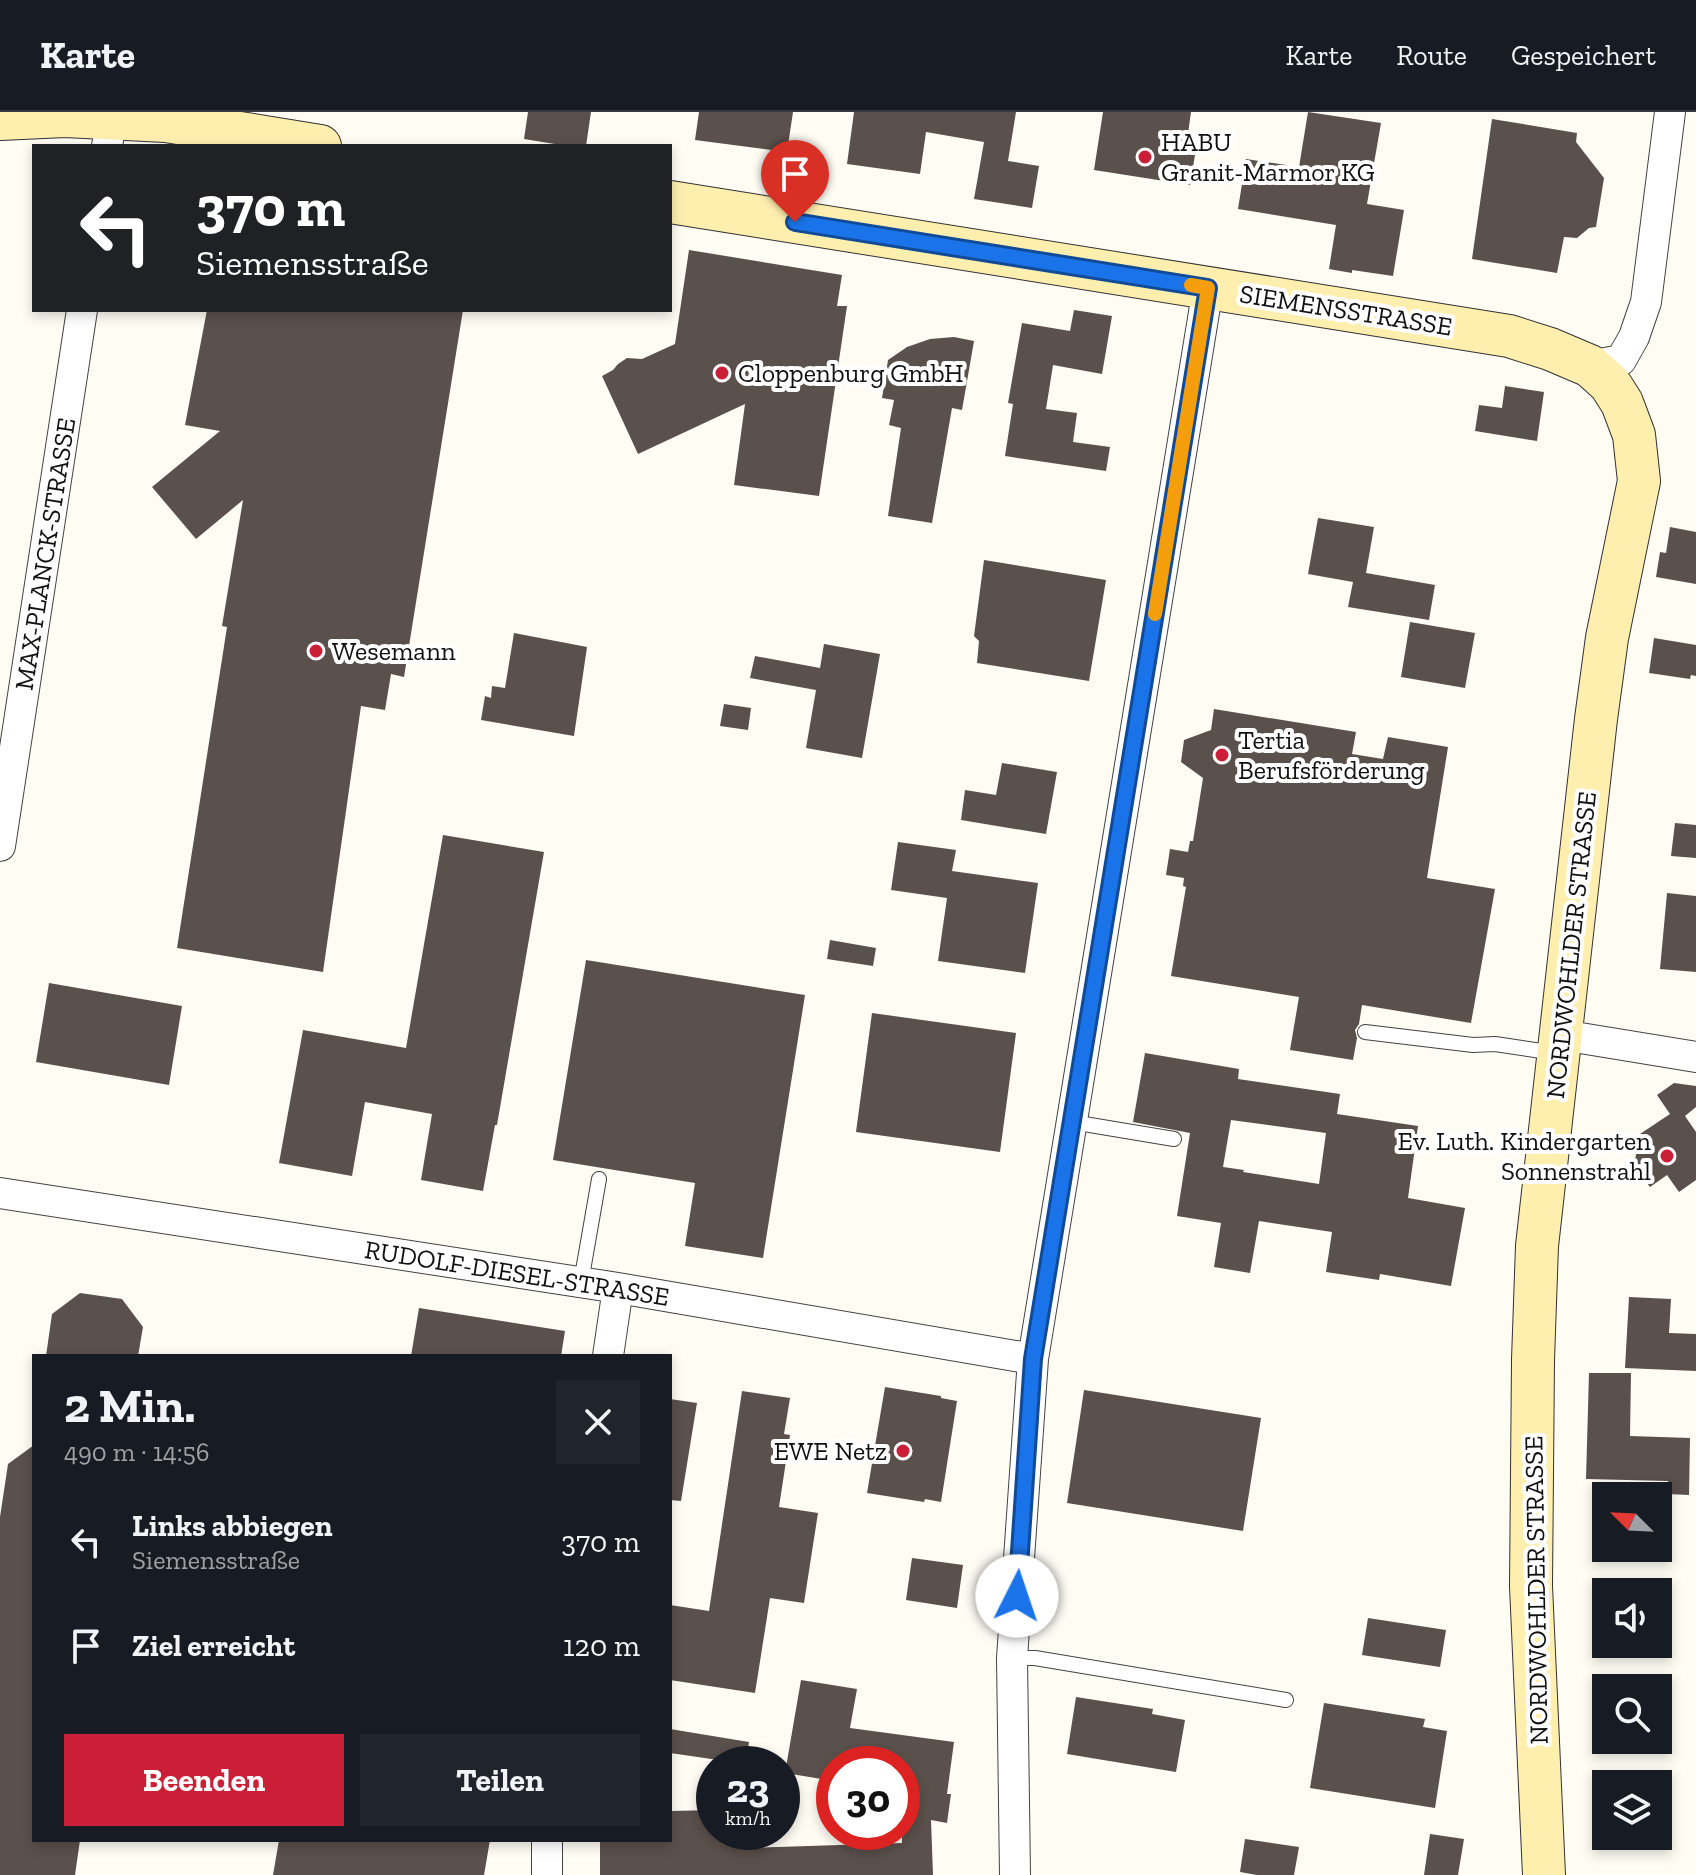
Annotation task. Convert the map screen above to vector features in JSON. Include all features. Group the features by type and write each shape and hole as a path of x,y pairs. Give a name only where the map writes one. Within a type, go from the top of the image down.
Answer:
{"main road":[{"path":"0,119 65,116 111,125 166,121 308,144"},
{"name":"SIEMENSSTRASSE","path":"672,202 1509,336 1590,366"},
{"name":"NORDWOHLDER STRASSE","path":"1544,1875 1531,1586 1537,1246 1596,719 1607,638 1639,481 1634,435 1622,403 1610,384 1590,366"}],"street":[{"path":"1590,366 1621,360 1634,337 1646,302 1670,112"},
{"path":"1015,1875 1012,1658 1033,1359 1208,288"},
{"name":"MAX-PLANCK-STRASSE","path":"0,846 82,312"},
{"path":"1561,1044 1696,1057"},
{"name":"RUDOLF-DIESEL-STRASSE","path":"0,1193 581,1282 1033,1359"},
{"path":"608,1354 618,1288"},
{"path":"547,1842 547,1875"}],"lane":[{"path":"1365,1032 1473,1045 1561,1044"},
{"path":"1072,1122 1174,1139"},
{"path":"581,1282 599,1179"},
{"path":"1012,1658 1035,1658 1286,1700"}],"building":[{"path":"528,112 591,112 586,144 555,144 524,139"},
{"path":"699,112 793,112 787,152 695,140"},
{"path":"854,112 1016,112 1008,161 1039,166 1032,208 974,199 984,142 926,132 920,174 847,164"},
{"name":"HABU Granit-Marmor KG","path":"1103,112 1191,112 1187,141 1197,143 1190,185 1094,170"},
{"path":"1308,112 1381,123 1367,204 1404,210 1393,276 1329,269 1336,225 1238,209 1246,159 1299,167"},
{"path":"1492,119 1577,133 1576,142 1604,178 1596,227 1589,228 1577,238 1564,237 1557,273 1472,259"},
{"name":"Cloppenburg GmbH","path":"689,250 842,275 837,306 847,306 819,496 734,485 745,404 638,454 602,376 627,358 642,359 675,344"},
{"path":"1074,310 1112,316 1102,374 1053,365 1046,409 1077,413 1073,442 1110,447 1106,471 1005,456 1013,404 1008,403 1022,323 1070,331"},
{"name":"Wesemann","path":"207,312 463,312 404,677 391,674 385,710 361,706 323,972 177,948 227,627 222,626 243,500 196,539 152,487 220,431 185,425"},
{"path":"954,337 974,341 962,410 952,408 932,523 888,516 901,428 889,425 894,400 882,398 888,360 907,347 930,339"},
{"path":"1505,386 1544,392 1537,441 1475,431 1479,405 1502,408"},
{"path":"1318,518 1374,527 1366,573 1435,585 1429,620 1348,607 1353,582 1308,574"},
{"path":"1670,527 1696,532 1696,584 1656,577 1660,552 1666,553"},
{"path":"984,560 1106,580 1089,681 977,663 979,641 974,636"},
{"path":"1410,622 1475,633 1465,688 1401,677"},
{"path":"514,633 587,647 574,736 481,720 485,696 491,698 492,686 505,688"},
{"path":"1654,638 1696,645 1696,676 1691,675 1690,679 1649,673"},
{"path":"824,644 880,654 862,758 806,748 816,690 750,678 755,656 820,668"},
{"path":"724,704 751,708 748,730 720,726"},
{"path":"1214,709 1356,732 1352,754 1383,759 1388,737 1448,747 1427,878 1495,889 1471,1023 1362,1005 1355,1030 1357,1038 1353,1060 1290,1050 1299,997 1171,976 1186,887 1183,886 1184,878 1166,875 1170,849 1188,852 1190,841 1193,841 1203,778 1181,762 1184,740 1211,730"},
{"path":"1002,763 1057,772 1046,834 961,820 965,790 996,795"},
{"path":"1675,823 1696,825 1696,858 1671,856"},
{"path":"443,835 544,852 483,1191 421,1180 432,1114 365,1102 352,1176 279,1163 303,1030 406,1048"},
{"path":"898,842 956,850 952,871 1038,883 1025,973 938,961 947,898 891,890"},
{"path":"1667,893 1696,896 1696,972 1660,969"},
{"path":"830,940 876,948 873,966 827,959"},
{"path":"586,960 805,995 763,1258 685,1246 695,1183 553,1160"},
{"path":"49,983 182,1006 169,1085 36,1062"},
{"path":"872,1013 1016,1033 1000,1152 856,1132"},
{"path":"1145,1053 1239,1069 1238,1079 1340,1094 1337,1114 1418,1126 1408,1198 1465,1208 1451,1286 1380,1274 1379,1280 1326,1272 1332,1232 1259,1221 1250,1273 1214,1267 1221,1223 1177,1216 1190,1133 1133,1122","holes":["1231,1120 1326,1133 1319,1184 1223,1167"]},
{"path":"1674,1083 1696,1086 1696,1107 1685,1116 1696,1132 1696,1180 1679,1192 1667,1175 1650,1187 1634,1165 1640,1134 1670,1114 1657,1095"},
{"path":"80,1293 122,1299 143,1327 138,1354 46,1354 52,1314"},
{"path":"1629,1297 1671,1299 1669,1333 1696,1334 1696,1371 1625,1368"},
{"path":"419,1308 565,1331 561,1354 411,1354"},
{"path":"1589,1373 1631,1373 1630,1436 1690,1438 1689,1495 1672,1494 1672,1482 1668,1481 1586,1479"},
{"name":"EWE Netz","path":"885,1387 957,1401 941,1502 867,1493"},
{"path":"1084,1390 1261,1418 1243,1531 1067,1503"},
{"path":"742,1391 790,1398 784,1434 790,1435 779,1507 818,1513 804,1603 770,1598 755,1693 672,1680 672,1605 709,1611"},
{"path":"672,1399 697,1403 681,1501 672,1500"},
{"path":"32,1446 32,1842 80,1842 75,1875 0,1875 0,1517 8,1464"},
{"path":"912,1558 963,1565 957,1608 906,1600"},
{"path":"1368,1618 1446,1630 1440,1667 1362,1655"},
{"path":"801,1680 857,1689 850,1728 954,1742 947,1794 951,1794 947,1823 931,1820 933,1875 600,1875 600,1842 672,1842 672,1811 696,1810 696,1850 800,1850 800,1846 816,1846 816,1850 920,1850 920,1746 816,1746 816,1778 800,1775 800,1746 790,1746"},
{"path":"1076,1697 1153,1709 1152,1714 1185,1720 1176,1772 1067,1754"},
{"path":"1324,1703 1425,1719 1423,1727 1447,1731 1435,1808 1310,1788"},
{"path":"672,1729 749,1742 748,1746 696,1746 696,1757 672,1753"},
{"path":"1430,1834 1464,1839 1458,1875 1424,1875"},
{"path":"1245,1839 1299,1847 1294,1875 1240,1872"},
{"path":"279,1842 490,1842 484,1875 273,1875"}],"slow traffic":[{"path":"1155,614 1208,288 1191,285"}],"place":[{"name":"HABU Granit-Marmor KG","path":"1145,157"},
{"name":"Cloppenburg GmbH","path":"722,373"},
{"name":"Wesemann","path":"316,651"},
{"name":"Tertia Berufsförderung","path":"1222,755"},
{"name":"Ev. Luth. Kindergarten Sonnenstrahl","path":"1667,1156"},
{"name":"EWE Netz","path":"903,1451"}],"route":[{"path":"795,222 1208,288 1033,1359 1017,1596"}]}
